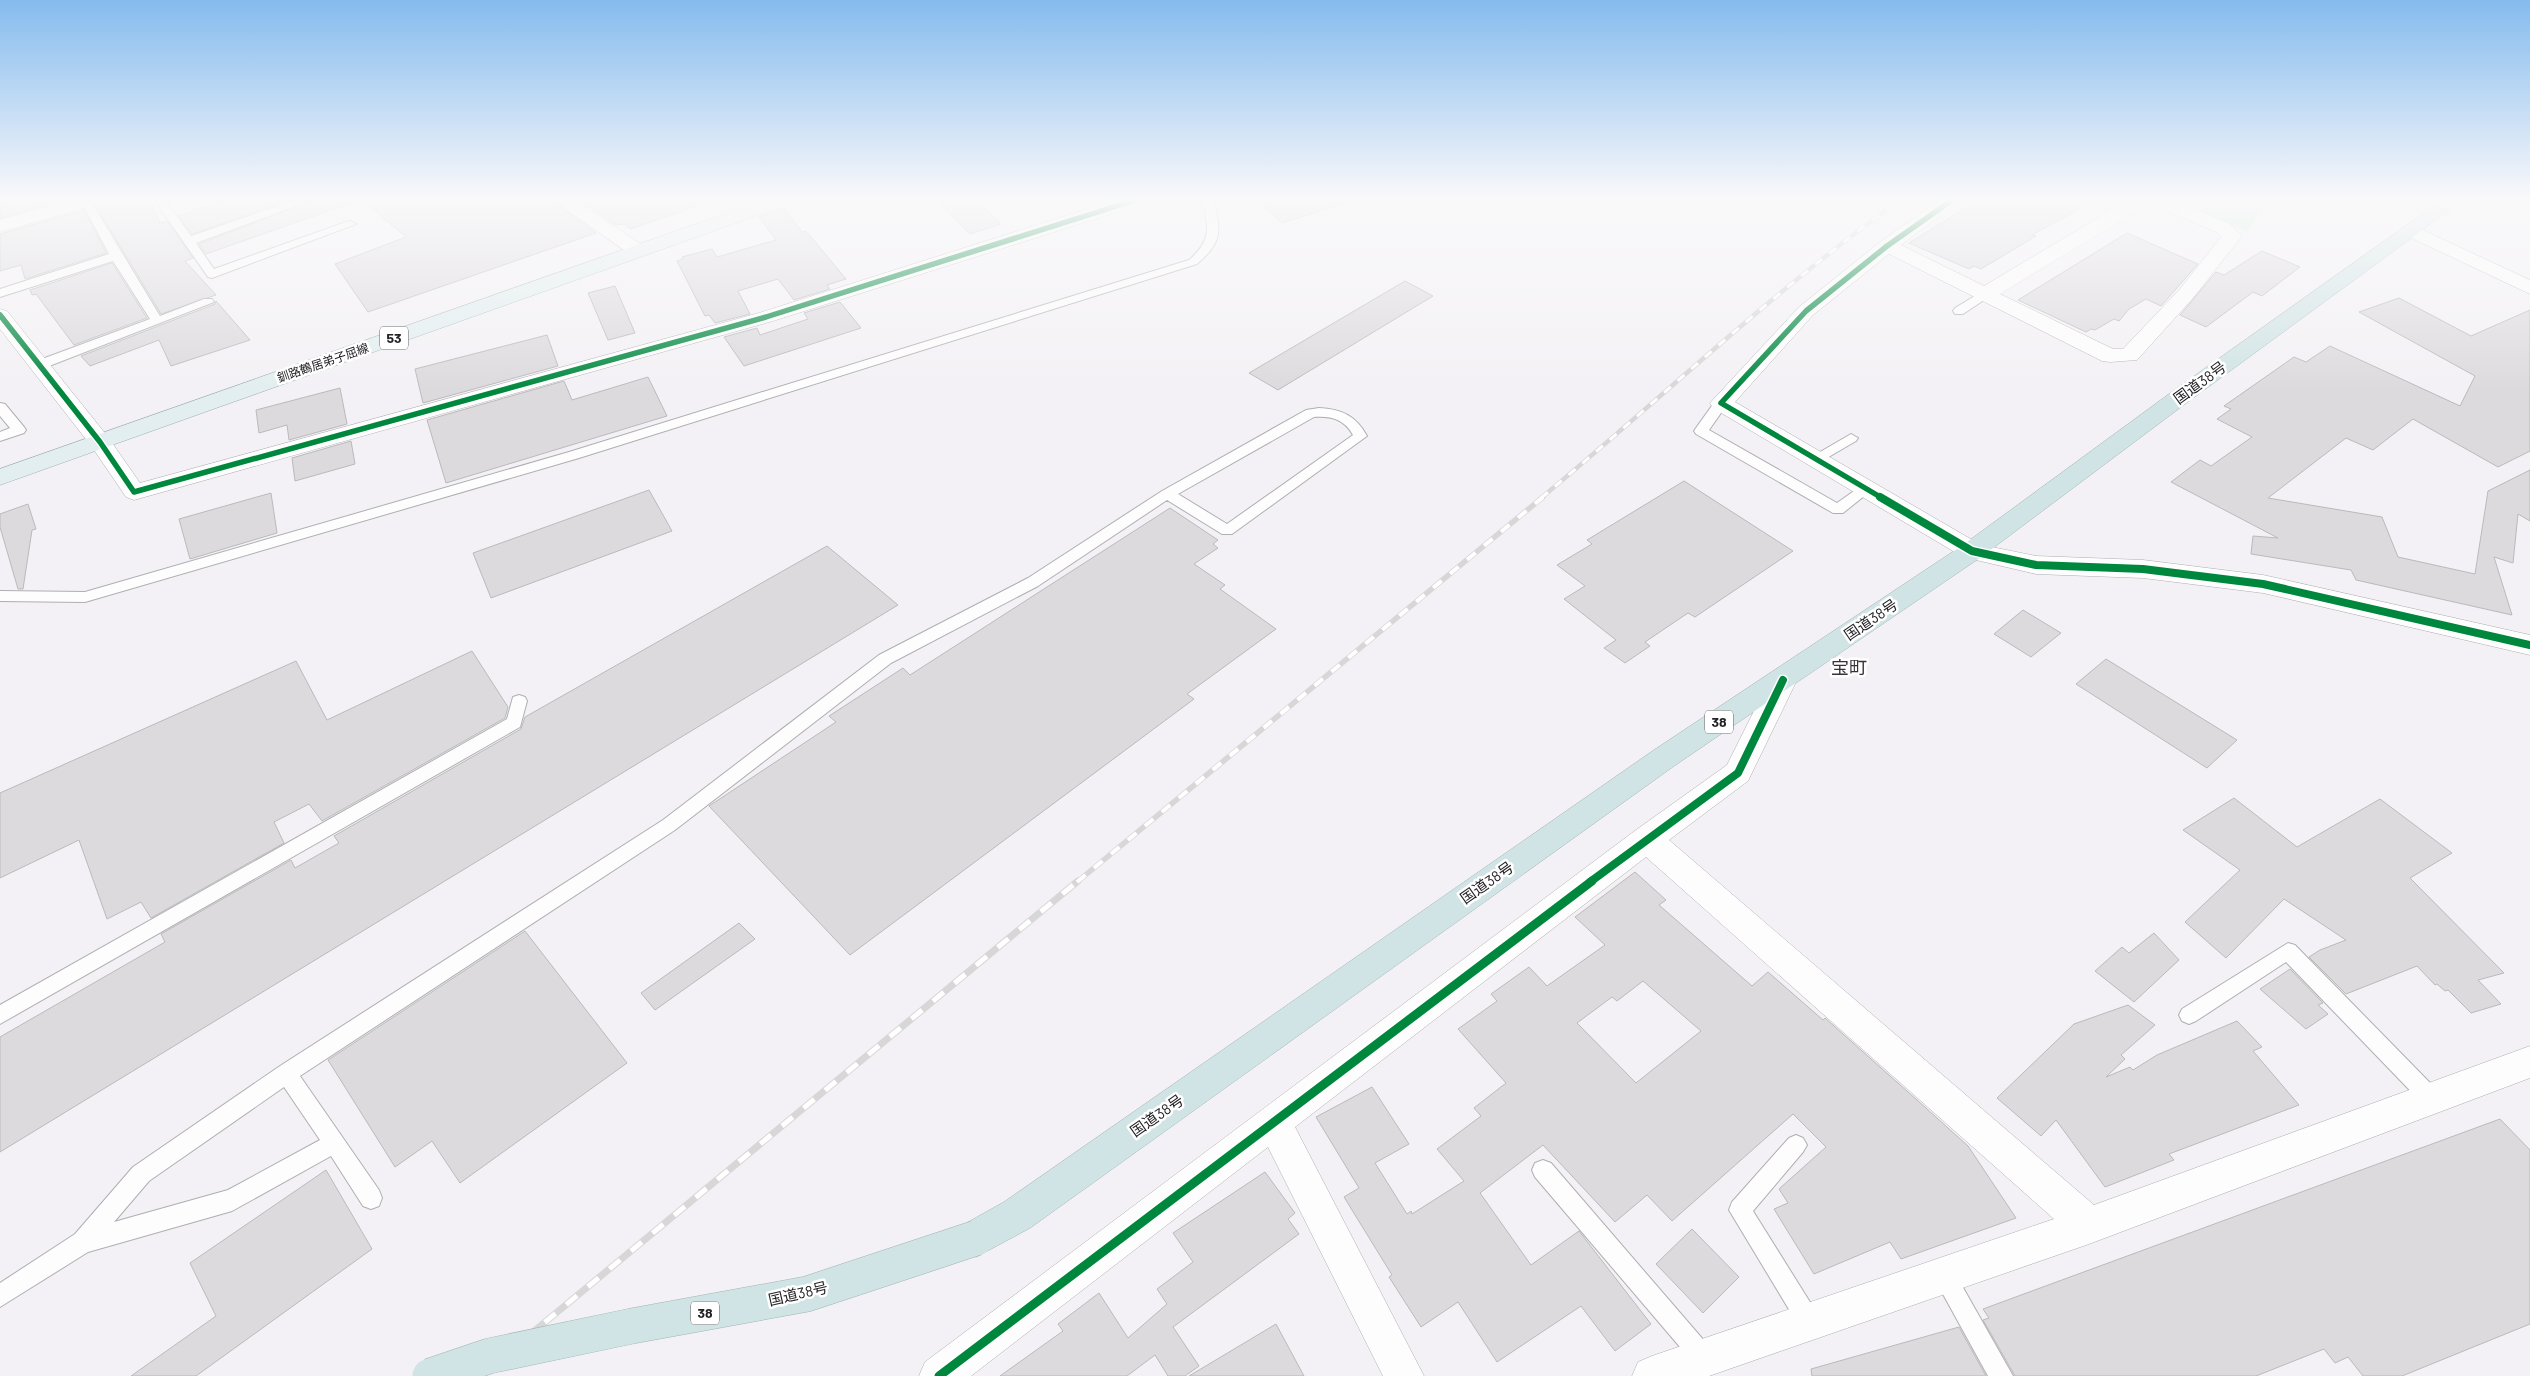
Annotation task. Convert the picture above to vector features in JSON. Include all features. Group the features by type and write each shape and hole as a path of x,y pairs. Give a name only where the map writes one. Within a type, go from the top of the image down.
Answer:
{"highway":[{"name":"国道38号","path":"430,1376 489,1356 632,1326 807,1294 976,1238 1016,1215 1664,758 1783,680 1972,551 2169,405 2368,262"}],"main road":[{"name":"釧路鶴居弟子屈線","path":"0,477 606,262"}],"street":[{"path":"0,316 100,442 134,492 766,317 939,262"},
{"path":"1867,262 1806,311 1721,403 1972,551 2036,565 2143,569 2262,584 2530,646"},
{"path":"1919,262 2110,356 2129,355 2186,294 2211,262"},
{"path":"1983,295 2038,262"},
{"path":"2477,262 2530,288"},
{"path":"939,1376 1647,839 1738,773 1783,680"},
{"path":"1647,839 2089,1225"},
{"path":"1652,1376 1705,1360 2089,1225 2530,1062"},
{"path":"1274,1122 1404,1376"}],"lane":[{"path":"0,293 97,262"},
{"path":"120,262 157,321"},
{"path":"204,262 212,274 245,262"},
{"path":"0,596 85,597 574,455 1192,262"},
{"path":"1959,311 1983,295"},
{"path":"40,365 208,302"},
{"path":"1721,403 1701,431 1838,510 1866,490"},
{"path":"0,408 19,430 0,437"},
{"path":"0,1296 84,1242 142,1174 287,1073 669,825 885,659 1033,582 1167,494 1311,413 1331,411 1354,424 1360,436 1227,532 1167,494"},
{"path":"1815,459 1851,438"},
{"path":"0,1015 514,723 519,700"},
{"path":"2189,1015 2288,951 2432,1099"},
{"path":"287,1073 371,1198"},
{"path":"84,1242 232,1200 334,1143"},
{"path":"1796,1145 1740,1210 1810,1323"},
{"path":"1543,1170 1705,1360"},
{"path":"1944,1276 2001,1376"}],"building":[{"path":"0,262 77,262 25,279 21,265 0,271"},
{"path":"130,262 186,262 216,295 161,314"},
{"path":"340,262 512,262 368,312 335,264"},
{"path":"678,262 832,262 846,279 827,285 830,289 794,300 778,279 738,291 750,314 715,323 709,315 705,316"},
{"path":"1953,262 1992,262 1981,269 1974,266 1969,269"},
{"path":"2079,262 2194,262 2198,264 2161,306 2146,299 2129,309 2119,321 2114,319 2095,330 2091,329 2086,332 2018,300"},
{"path":"2244,262 2289,262 2300,267 2262,296 2253,292 2206,327 2180,315 2216,272 2224,275"},
{"path":"112,263 147,318 74,345 36,294 32,295 30,290"},
{"path":"1405,281 1433,296 1278,390 1249,373"},
{"path":"615,286 635,333 608,340 588,293"},
{"path":"2399,298 2471,336 2530,310 2530,451 2498,467 2413,419 2373,450 2346,438 2268,498 2382,517 2398,557 2475,574 2488,491 2530,470 2530,521 2518,514 2513,563 2494,557 2512,615 2356,580 2351,570 2251,554 2253,536 2278,538 2171,482 2200,460 2211,466 2252,437 2217,419 2231,409 2224,406 2294,357 2306,362 2330,346 2460,406 2475,376 2359,312"},
{"path":"216,301 250,340 171,366 159,340 90,366 81,356 215,304"},
{"path":"840,302 861,328 744,366 724,337 757,328 760,335 808,319 804,313"},
{"path":"547,335 558,366 423,403 415,369"},
{"path":"648,377 667,416 446,483 427,420 564,381 572,400"},
{"path":"340,388 347,424 289,440 287,425 259,433 256,410"},
{"path":"351,441 355,464 295,481 292,458"},
{"path":"1684,481 1793,551 1695,617 1688,613 1645,642 1650,646 1625,663 1604,648 1616,640 1564,599 1585,586 1557,565 1592,544 1587,540"},
{"path":"649,490 672,531 491,598 473,553"},
{"path":"271,493 277,533 190,559 179,519"},
{"path":"28,504 36,529 32,530 23,589 18,589 0,527 0,514"},
{"path":"1170,508 1218,540 1213,544 1218,548 1194,564 1225,585 1220,589 1276,629 1187,694 1194,699 850,955 709,806 836,722 829,716 903,668 910,675"},
{"path":"827,546 898,605 0,1152 0,1037 165,942 161,934 291,860 295,868 339,843 334,836 521,729 525,717"},
{"path":"2023,610 2061,633 2031,657 1994,634"},
{"path":"472,651 508,707 505,718 322,821 309,804 274,822 284,843 151,918 141,902 107,919 79,840 0,878 0,793 296,661 327,720"},
{"path":"2106,659 2237,740 2207,768 2076,684"},
{"path":"2234,798 2297,847 2380,799 2452,853 2410,878 2504,973 2478,980 2501,1004 2471,1013 2448,990 2445,991 2437,984 2435,985 2417,966 2346,994 2309,957 2320,950 2346,940 2284,899 2226,958 2185,922 2240,870 2183,830"},
{"path":"1635,872 1666,900 1659,905 1752,986 1768,972 1823,1020 1825,1018 1968,1146 2016,1218 1901,1259 1890,1242 1814,1274 1774,1209 1788,1203 1779,1189 1826,1147 1793,1114 1672,1221 1647,1195 1615,1222 1543,1145 1480,1193 1531,1265 1579,1231 1651,1324 1615,1351 1581,1306 1497,1362 1458,1302 1421,1327 1389,1277 1392,1275 1344,1197 1359,1188 1316,1117 1372,1087 1409,1144 1375,1163 1407,1214 1411,1211 1412,1214 1464,1181 1437,1149 1481,1116 1474,1108 1506,1083 1458,1029 1497,1001 1491,994 1529,967 1547,986 1605,945 1575,917","holes":["1643,981 1701,1031 1636,1083 1577,1023 1612,997 1617,1001"]},
{"path":"739,923 755,939 655,1010 641,993"},
{"path":"525,931 627,1063 460,1183 432,1141 395,1167 328,1060"},
{"path":"2154,933 2179,960 2134,1002 2095,971 2122,947 2129,953"},
{"path":"2290,969 2323,1003 2318,1005 2328,1014 2306,1029 2260,989"},
{"path":"2128,1005 2155,1025 2121,1055 2125,1059 2106,1077 2130,1067 2133,1070 2157,1055 2237,1021 2262,1047 2253,1051 2299,1105 2169,1154 2174,1160 2105,1187 2056,1120 2041,1136 1997,1098 2074,1024"},
{"path":"2500,1119 2530,1150 2530,1324 2402,1376 2363,1376 2348,1357 2335,1363 2324,1349 2256,1376 2015,1376 1983,1320 1989,1318 1983,1309"},
{"path":"326,1170 372,1249 196,1376 131,1376 216,1316 190,1263"},
{"path":"1265,1172 1295,1213 1288,1219 1299,1234 1173,1327 1199,1366 1185,1376 1168,1376 1155,1355 1127,1376 1000,1376 1063,1331 1058,1324 1099,1293 1128,1338 1167,1304 1157,1289 1193,1262 1173,1233"},
{"path":"1692,1229 1739,1277 1703,1313 1656,1264"},
{"path":"1276,1324 1304,1376 1189,1376"},
{"path":"1959,1327 1986,1376 1812,1376 1811,1369"}],"railway":[{"path":"1541,498 1818,262"},
{"path":"1077,882 1543,497"},
{"path":"480,1376 1078,881"}],"cycle path":[{"path":"0,315 100,442 134,492 766,317 939,262"},
{"path":"1867,262 1806,311 1721,403 1972,551 2036,565 2143,569 2263,584 2530,645"},
{"path":"939,1376 1647,839 1738,773 1783,680"}],"district":[{"name":"宝町","path":"1849,668"}]}
